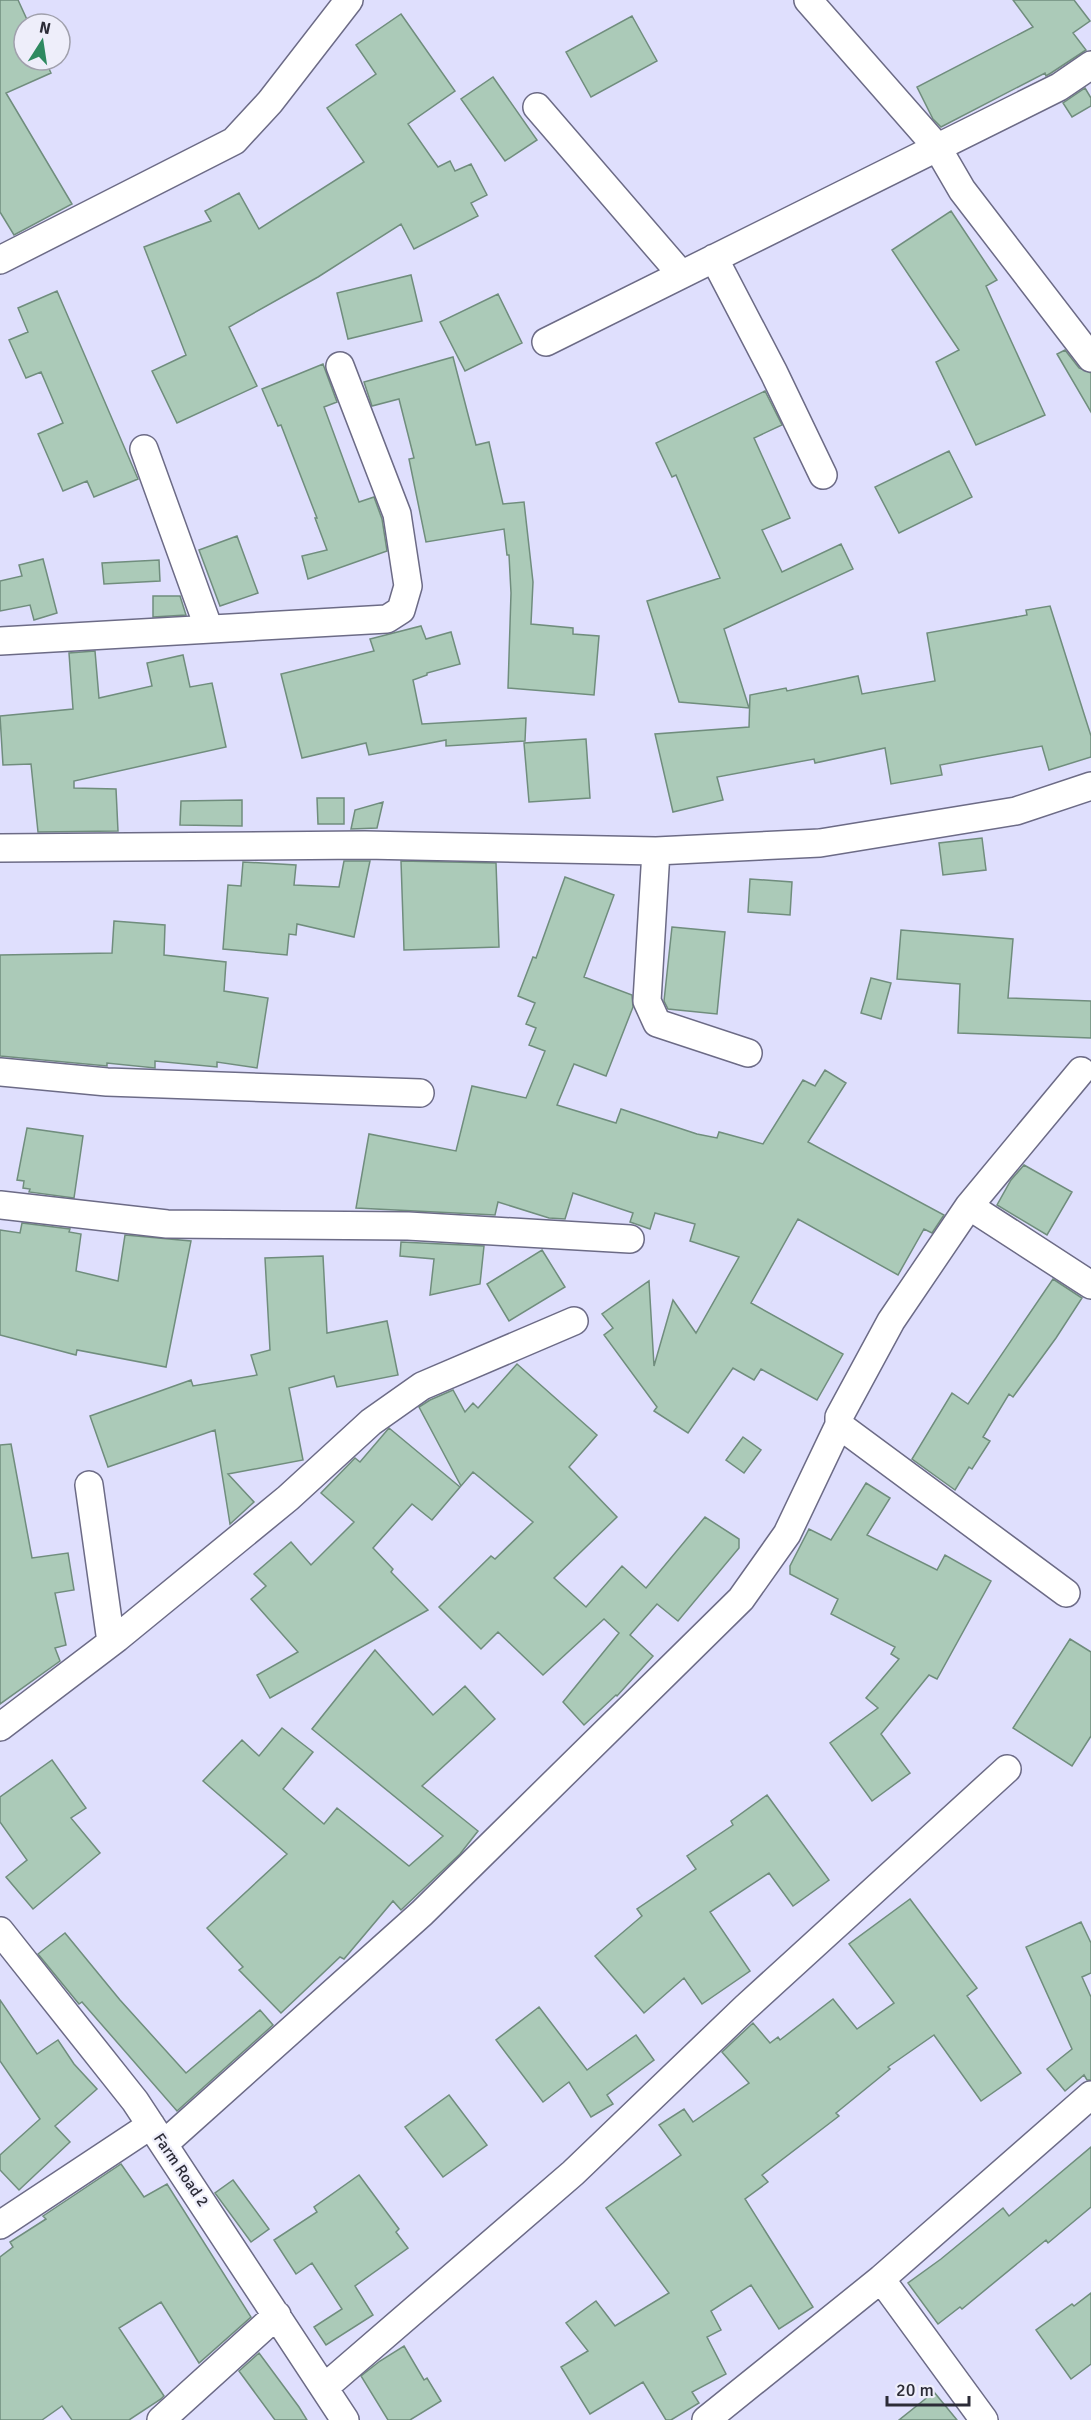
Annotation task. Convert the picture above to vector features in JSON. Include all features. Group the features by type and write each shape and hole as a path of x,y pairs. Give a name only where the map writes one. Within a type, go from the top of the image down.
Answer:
{"street":[{"path":"0,260 234,141 270,102 349,0"},
{"path":"808,0 937,147 962,189 1091,358"},
{"path":"546,342 1059,87 1091,65"},
{"path":"537,107 681,274"},
{"path":"714,258 774,373 823,475"},
{"path":"0,641 387,619 401,610 408,586 397,514 340,366"},
{"path":"144,449 209,629"},
{"path":"0,848 365,845 656,851 820,843 1016,810 1091,786"},
{"path":"656,851 647,1001 657,1023 748,1053"},
{"path":"0,2225 157,2135 422,1913 741,1599 787,1534 839,1425 840,1417 891,1320 969,1206 1081,1071"},
{"path":"0,1072 107,1082 420,1093"},
{"path":"0,1205 167,1224 408,1226 630,1239"},
{"path":"969,1206 1091,1286"},
{"path":"0,1727 111,1642 288,1498 371,1422 422,1386 574,1321"},
{"path":"839,1425 1066,1593"},
{"path":"89,1485 111,1642"},
{"path":"325,2387 573,2173 745,2008 1007,1769"},
{"name":"Farm Road 2","path":"0,1931 135,2101 345,2420"},
{"path":"706,2420 881,2279 1091,2095"},
{"path":"881,2279 984,2420"},
{"path":"161,2420 277,2315"}],"building":[{"path":"0,0 18,0 24,12 12,12 12,72 51,73 6,93 72,204 14,235 0,212"},
{"path":"1013,0 1074,0 1090,21 1073,33 1086,50 1046,76 1045,73 941,127 933,119 917,87 1033,27"},
{"path":"401,14 455,91 408,124 438,167 450,161 455,171 471,164 487,195 471,203 478,216 414,249 401,224 318,277 229,327 257,386 177,423 152,371 186,355 144,247 211,221 205,211 239,193 259,229 364,162 327,108 376,74 356,45"},
{"path":"632,16 657,61 591,97 566,52"},
{"path":"493,77 537,140 505,161 461,99"},
{"path":"1085,88 1091,98 1091,106 1072,117 1063,103"},
{"path":"951,211 997,280 986,286 1045,415 976,445 936,362 959,350 892,250"},
{"path":"411,275 422,321 348,339 337,293"},
{"path":"57,291 138,479 94,497 87,481 63,491 38,434 63,423 41,372 26,378 9,340 28,332 18,308"},
{"path":"498,294 522,343 465,371 440,322"},
{"path":"1065,350 1079,368 1091,373 1091,412 1057,354"},
{"path":"453,357 476,445 489,442 503,504 524,502 533,582 531,624 573,628 573,634 599,636 594,695 508,688 511,593 509,555 507,555 504,529 426,542 409,459 414,458 399,399 372,406 364,382"},
{"path":"323,364 337,402 324,407 359,502 374,497 382,519 387,551 308,579 302,556 327,550 281,425 278,426 262,389"},
{"path":"765,391 782,425 754,438 790,518 762,530 782,572 841,544 853,569 724,629 749,708 679,702 647,601 720,578 676,475 672,477 656,443"},
{"path":"949,451 972,497 899,533 875,487"},
{"path":"237,536 258,593 220,606 199,550"},
{"path":"43,559 57,613 34,620 30,605 0,611 0,581 22,576 19,565"},
{"path":"159,560 160,581 104,584 102,563"},
{"path":"153,596 180,596 186,615 153,617"},
{"path":"1050,606 1091,736 1091,757 1049,770 1042,746 940,765 942,775 891,784 885,748 815,763 814,759 717,777 723,800 673,812 655,734 749,727 750,695 786,688 787,691 858,676 862,694 935,681 927,633 1027,615 1026,610"},
{"path":"421,626 426,639 451,632 460,664 427,673 413,680 422,724 526,718 525,741 446,746 446,740 369,755 366,743 302,758 281,674 374,651 370,639"},
{"path":"95,651 99,698 152,686 147,663 183,655 190,687 212,683 226,747 74,781 74,788 116,789 118,831 38,832 31,764 3,765 0,716 73,709 69,653"},
{"path":"586,739 590,798 529,802 524,743"},
{"path":"317,798 344,798 344,824 318,824"},
{"path":"242,800 242,826 180,825 181,801"},
{"path":"383,802 377,828 351,829 355,810"},
{"path":"982,838 986,870 943,875 939,843"},
{"path":"344,861 370,861 354,937 297,924 296,935 289,934 287,955 223,949 228,885 241,886 243,862 296,865 294,885 339,887"},
{"path":"401,861 496,863 499,947 404,950"},
{"path":"565,877 614,895 584,977 632,995 633,1007 606,1076 574,1064 557,1105 616,1123 621,1109 697,1134 717,1138 719,1132 763,1144 803,1080 815,1086 825,1070 846,1083 808,1142 944,1215 932,1233 924,1229 898,1275 798,1219 751,1303 843,1354 817,1400 761,1369 754,1380 733,1368 688,1433 654,1411 657,1407 604,1335 613,1328 602,1314 649,1281 654,1366 673,1300 696,1333 739,1257 690,1241 695,1224 655,1213 650,1229 630,1222 633,1213 573,1193 565,1219 549,1218 498,1202 495,1215 356,1208 369,1134 456,1151 472,1086 526,1098 545,1051 529,1045 536,1028 526,1024 535,1003 518,996 533,957 536,958"},
{"path":"750,879 792,882 790,915 748,912"},
{"path":"114,921 165,925 164,955 226,962 224,991 268,998 257,1068 217,1062 217,1067 155,1061 155,1068 107,1063 107,1066 0,1056 0,955 112,953"},
{"path":"672,927 725,932 717,1014 668,1009 664,1001"},
{"path":"901,930 1013,939 1008,998 1091,1001 1091,1038 958,1033 960,984 897,979"},
{"path":"871,978 891,983 881,1019 861,1013"},
{"path":"27,1128 83,1136 74,1198 29,1192 30,1189 23,1188 24,1181 17,1180"},
{"path":"1024,1165 1072,1192 1047,1235 997,1205 1011,1180"},
{"path":"22,1223 70,1229 69,1232 81,1234 76,1271 118,1281 125,1235 191,1241 166,1367 77,1350 76,1355 0,1335 0,1230 20,1233"},
{"path":"401,1242 484,1246 480,1284 430,1295 434,1259 400,1256"},
{"path":"542,1250 565,1287 509,1321 487,1284"},
{"path":"323,1256 327,1333 387,1321 398,1375 337,1387 334,1376 289,1388 303,1460 228,1474 254,1502 230,1524 215,1430 108,1467 90,1416 191,1380 193,1386 257,1375 251,1355 270,1350 265,1258"},
{"path":"1053,1279 1082,1298 1013,1397 1009,1394 983,1437 990,1441 972,1469 969,1467 955,1490 912,1459 952,1393 968,1404"},
{"path":"517,1364 597,1435 569,1467 617,1517 554,1578 586,1607 622,1566 646,1588 705,1517 739,1539 739,1548 678,1621 657,1604 630,1635 653,1656 617,1696 584,1725 563,1702 619,1633 604,1619 543,1675 498,1632 481,1649 439,1607 491,1556 495,1559 533,1522 473,1472 461,1486 419,1407 453,1390 465,1412 473,1403 478,1408"},
{"path":"389,1428 460,1487 432,1520 412,1504 373,1548 393,1569 391,1572 428,1610 270,1698 257,1675 298,1652 251,1599 266,1586 254,1574 291,1542 311,1565 354,1522 321,1493 355,1458 360,1462"},
{"path":"743,1437 761,1450 744,1473 726,1460"},
{"path":"11,1444 32,1558 68,1553 74,1590 55,1593 66,1645 55,1648 60,1661 0,1704 0,1445"},
{"path":"866,1483 890,1498 867,1535 937,1570 945,1555 991,1581 937,1679 929,1675 881,1734 910,1773 872,1801 830,1743 878,1708 866,1698 899,1659 891,1654 895,1647 831,1614 838,1599 790,1574 790,1566 809,1529 831,1540"},
{"path":"1070,1639 1091,1652 1091,1736 1072,1766 1013,1728"},
{"path":"375,1650 433,1715 465,1686 495,1719 422,1786 478,1831 460,1854 401,1910 393,1901 344,1959 340,1957 281,2013 239,1970 243,1967 207,1928 287,1854 203,1781 242,1740 259,1756 282,1728 313,1752 283,1789 324,1824 337,1808 409,1866 443,1836 312,1729"},
{"path":"52,1760 86,1808 71,1818 100,1853 33,1909 6,1877 27,1860 0,1822 0,1797"},
{"path":"767,1795 829,1880 793,1906 769,1873 710,1912 750,1971 702,2004 684,1978 644,2013 595,1956 642,1916 637,1909 696,1869 687,1856 733,1825 731,1821"},
{"path":"910,1899 977,1988 967,1996 1021,2073 981,2101 934,2035 888,2067 890,2069 836,2113 839,2116 762,2175 768,2182 745,2199 813,2307 779,2329 751,2285 711,2311 721,2330 707,2337 726,2374 692,2392 699,2403 671,2420 666,2420 643,2382 590,2414 561,2367 588,2351 566,2323 596,2301 615,2326 669,2293 606,2208 681,2155 659,2125 684,2109 693,2122 749,2083 722,2052 753,2023 770,2043 778,2037 780,2040 833,1999 857,2029 894,2003 849,1944"},
{"path":"1081,1922 1091,1943 1091,1973 1082,1977 1091,1997 1091,2080 1087,2080 1084,2075 1065,2091 1047,2069 1072,2049 1026,1947"},
{"path":"65,1933 120,2000 186,2073 260,2010 273,2025 177,2111 82,2002 79,2004 38,1954"},
{"path":"0,2000 37,2054 58,2040 74,2064 97,2089 55,2126 70,2142 19,2190 0,2170 0,2155 40,2119 0,2061"},
{"path":"539,2007 587,2070 636,2035 654,2060 607,2095 613,2104 591,2117 569,2082 543,2102 496,2040"},
{"path":"449,2095 487,2145 443,2177 405,2127"},
{"path":"1091,2147 1091,2207 1048,2243 1046,2240 962,2309 960,2307 938,2324 908,2283 1003,2208 1009,2216"},
{"path":"121,2164 144,2197 167,2184 251,2317 199,2363 161,2302 119,2328 164,2396 129,2420 72,2420 62,2406 42,2420 0,2420 0,2257 13,2247 10,2242 46,2219 43,2216"},
{"path":"359,2175 399,2229 396,2232 408,2248 355,2286 373,2315 326,2345 314,2327 342,2309 312,2263 296,2274 274,2240 317,2212 314,2207"},
{"path":"233,2180 269,2229 251,2242 215,2193"},
{"path":"1091,2293 1091,2364 1071,2379 1036,2330"},
{"path":"404,2346 424,2380 427,2378 441,2401 410,2420 388,2420 361,2376"},
{"path":"259,2353 307,2420 275,2420 239,2371"},
{"path":"934,2392 957,2420 899,2420"}]}
